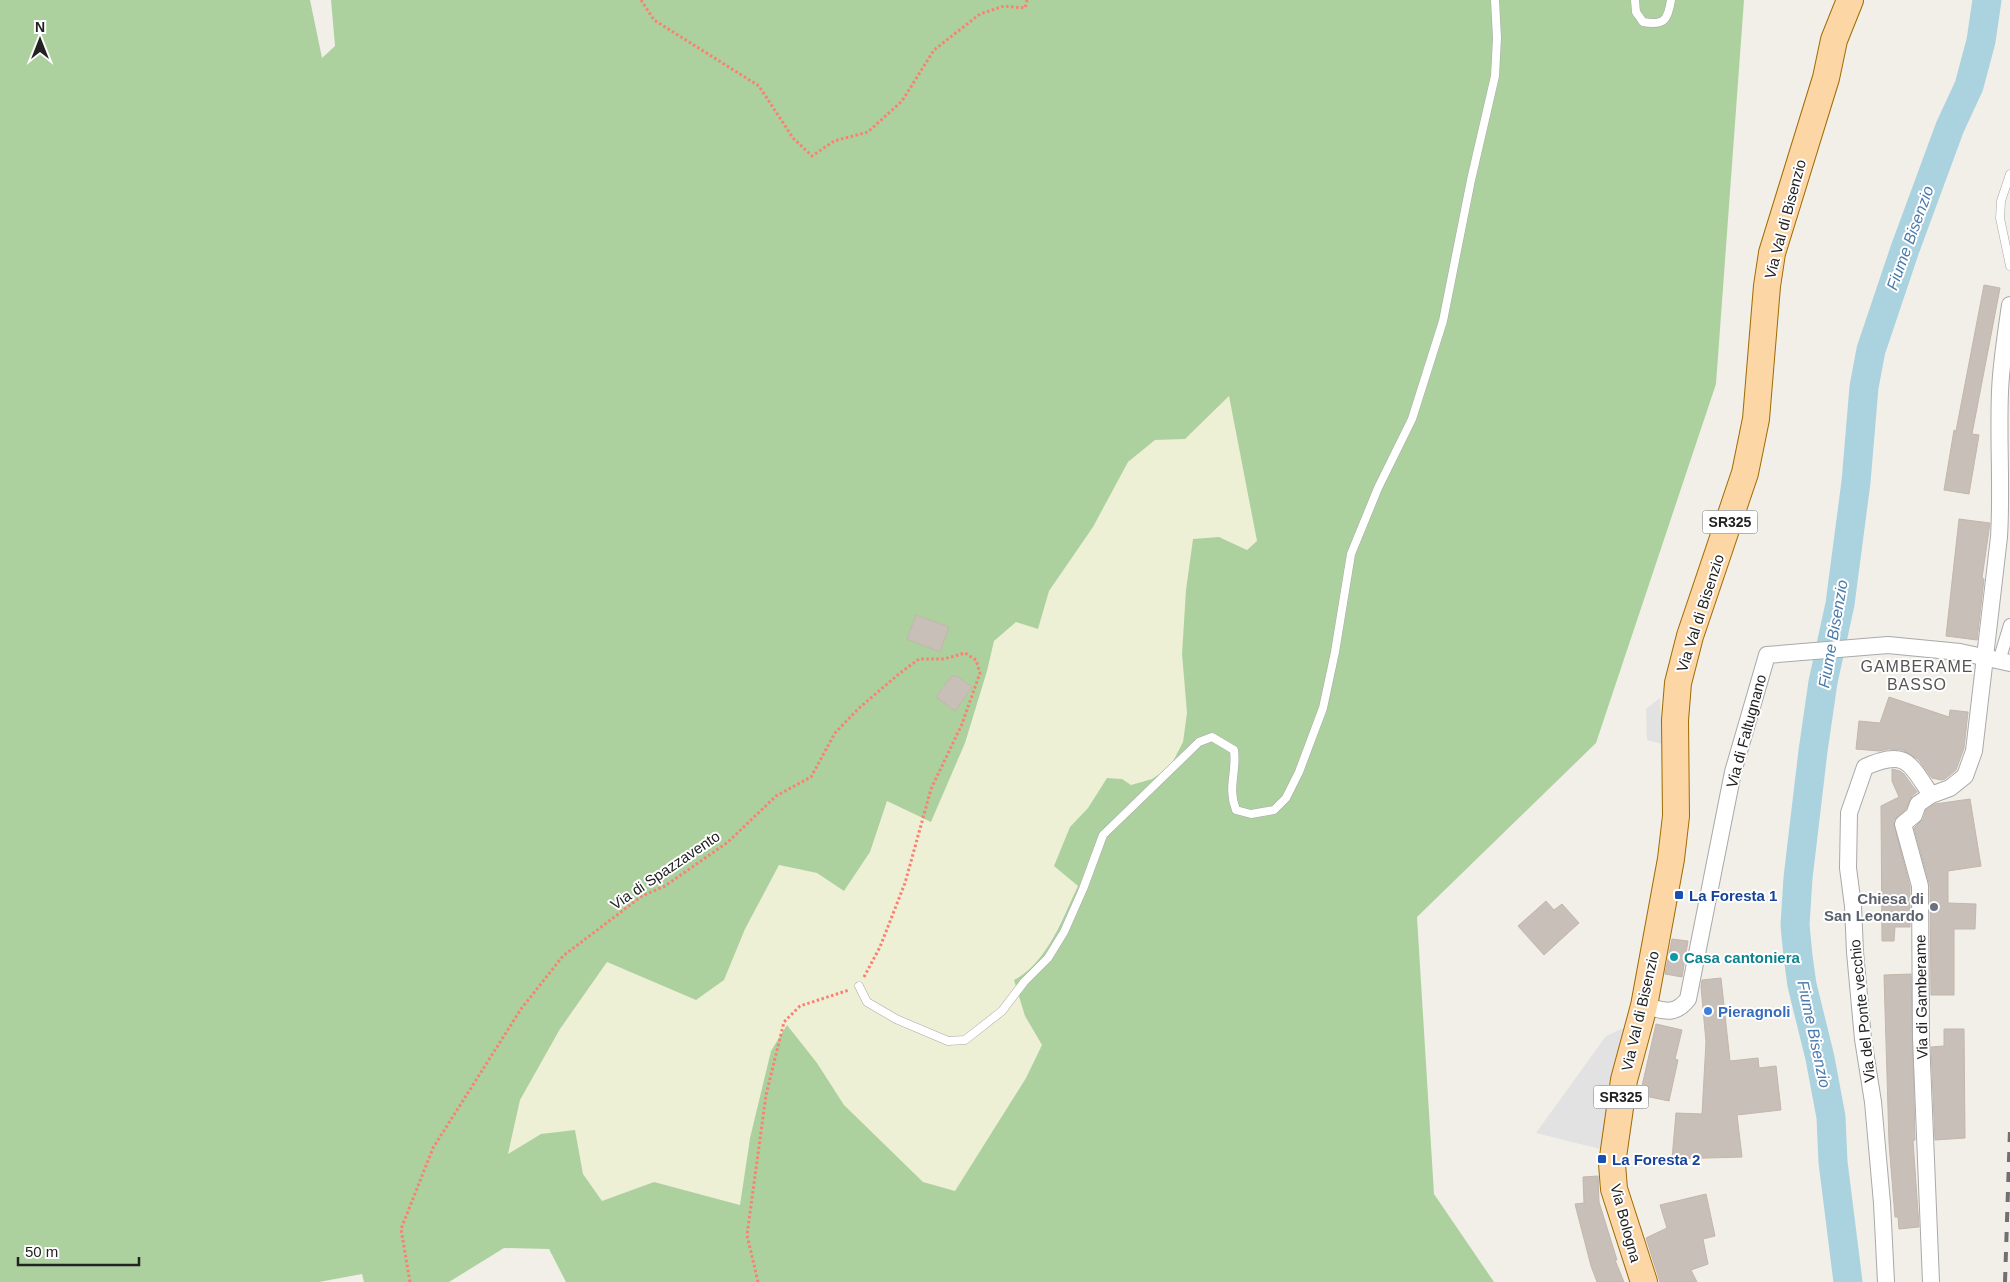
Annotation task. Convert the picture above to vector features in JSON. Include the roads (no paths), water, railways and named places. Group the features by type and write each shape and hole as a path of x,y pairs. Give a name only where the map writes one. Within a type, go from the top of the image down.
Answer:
{"main road":[{"name":"SR325","path":"1834,0 1834,40"},
{"name":"SR325","path":"1834,40 1850,0"},
{"name":"Via Val di Bisenzio","path":"1612,1164 1624,1080 1644,1006 1671,859 1676,816 1675,720 1678,683 1693,628 1745,473 1756,419 1767,286 1772,253 1826,78 1834,40"},
{"name":"Via Bologna","path":"1612,1164 1614,1189 1644,1282"}],"street":[{"name":"Via di Gamberame","path":"1931,1282 1921,1038 1920,886 1903,824 1914,815 1918,804 1931,795 1950,788 1965,776 1974,751 1998,661 2000,393 2010,305"},
{"path":"1998,661 2010,626"},
{"name":"Via di Faltugnano","path":"1644,1006 1674,1011 1679,1009 1688,999 1733,772 1767,655 1888,645 1960,652 1998,661"},
{"name":"Via del Ponte vecchio","path":"1886,1282 1882,1203 1876,1138 1863,1039 1853,906 1848,868 1849,813 1865,768 1885,758 1900,759 1913,768 1931,795"}],"lane":[{"path":"859,986 867,1002 896,1019 948,1041 965,1040 1002,1011 1024,982 1048,958 1064,932 1072,914 1103,834 1199,742 1212,738 1234,750 1236,762 1231,798 1236,810 1251,814 1274,810 1286,798 1323,708 1335,652 1350,554 1378,488 1412,419 1443,321 1471,180 1495,76 1497,38 1495,0"},
{"path":"1635,0 1636,12 1643,22 1655,25 1665,20 1669,13 1671,0"},
{"path":"2010,174 2000,201 2000,218 2010,266"}],"waterway":[{"name":"Fiume Bisenzio","path":"1848,1282 1833,1162 1831,1117 1820,1058 1802,985 1798,956 1795,925 1798,878 1823,682 1840,604 1856,482 1864,387 1871,350 1905,249 1950,127 1969,86 1981,41 1987,0"}],"railway":[{"path":"2005,1282 2010,1129"}],"place":[{"name":"La Foresta 1","path":"1679,895"},
{"name":"Chiesa di San Leonardo","path":"1934,907"},
{"name":"Casa cantoniera","path":"1674,957"},
{"name":"Pieragnoli","path":"1708,1011"},
{"name":"La Foresta 2","path":"1602,1159"}],"district":[{"name":"GAMBERAME BASSO","path":"1917,675"}]}
